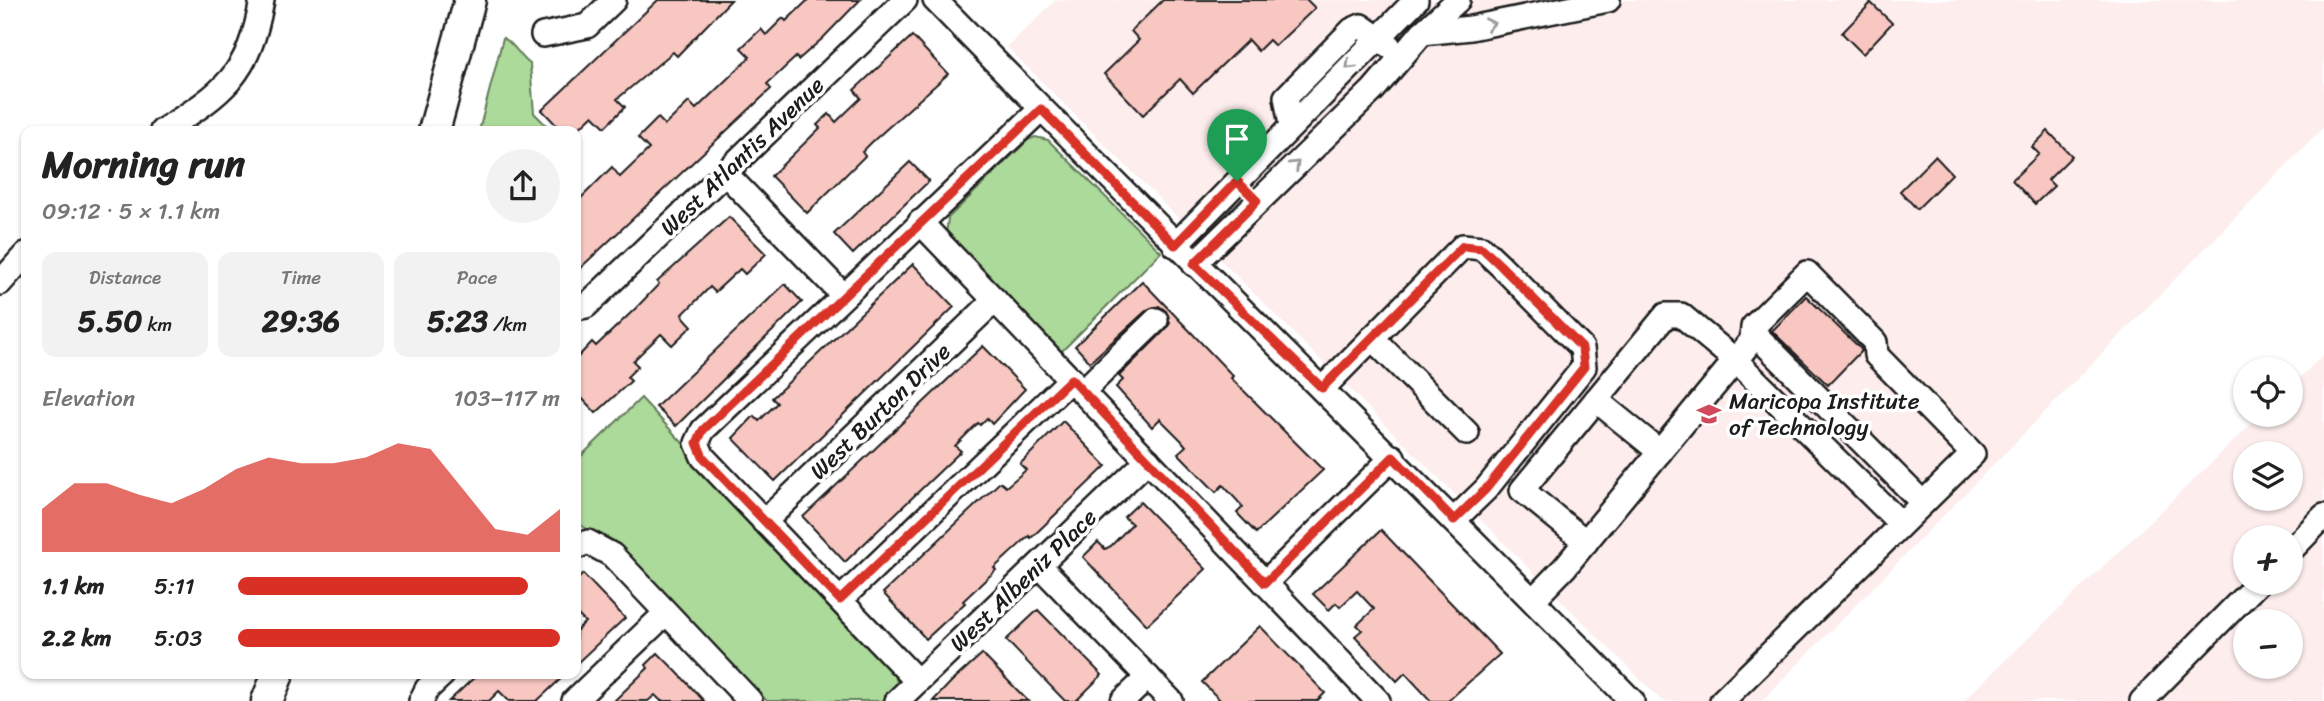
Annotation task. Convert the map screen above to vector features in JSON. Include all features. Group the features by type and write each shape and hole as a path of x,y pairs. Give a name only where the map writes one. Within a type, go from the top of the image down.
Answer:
{"main road":[{"path":"435,126 470,0"},
{"path":"267,701 276,679"}],"street":[{"path":"170,126 202,107 245,61 256,38 262,0"},
{"path":"543,35 587,26 614,0"},
{"name":"West Atlantis Avenue","path":"581,307 586,306 905,0"},
{"path":"935,0 1194,264 1393,457 1632,701"},
{"path":"1175,245 1416,0"},
{"path":"1194,264 1373,90 1422,33 1458,0"},
{"path":"1422,33 1471,28 1608,0"},
{"path":"1379,36 1402,58"},
{"path":"918,681 703,457 697,443 703,430 1041,109"},
{"path":"725,173 843,295"},
{"path":"1237,181 1257,201"},
{"path":"920,222 1265,583 1366,697"},
{"path":"1322,388 1463,246 1482,248 1582,348 1584,367 1486,489 1454,520"},
{"path":"0,282 21,259"},
{"path":"1533,600 1586,542 1752,340 1753,327 1807,273 1875,342 1876,355 1973,454 1722,701"},
{"name":"West Burton Drive","path":"764,522 995,300"},
{"path":"1586,542 1522,490 1666,315 1681,315 1735,360 1901,524"},
{"path":"840,600 1077,385 1156,320"},
{"path":"1753,332 1923,503"},
{"path":"1372,338 1467,433"},
{"path":"1596,400 1660,452"},
{"path":"1265,583 1393,457"},
{"name":"West Albeniz Place","path":"897,701 1149,460"},
{"path":"2303,538 2324,516"},
{"path":"582,545 612,555 742,698"},
{"path":"1039,565 1171,701"},
{"path":"2142,701 2246,595"},
{"path":"574,701 666,613"},
{"path":"1123,701 1148,677"},
{"path":"421,701 427,689 438,679"}],"shaded area":[{"name":"Maricopa Institute of Technology","path":"1056,0 2324,0 2324,127 1762,701 1662,701 1007,47"},
{"path":"2324,354 2324,701 1963,701 2233,442 2233,511 2303,511 2303,441 2234,441 2248,427 2303,427 2303,374"}],"green space":[{"path":"503,38 530,64 534,113 547,126 480,126"},
{"path":"1035,137 1048,140 1161,252 1060,353 946,235 948,218 1028,140"},
{"path":"641,398 895,672 895,688 882,701 767,701 614,541 581,525 581,456"}],"building":[{"path":"658,0 731,0 677,56 673,52 617,99 625,107 605,127 593,115 581,126 557,126 542,110"},
{"path":"808,0 860,0 823,38 798,60 796,57 767,84 771,89 581,267 581,198 612,167 620,177 649,149 638,138 658,118 665,125 689,102 696,109 750,57 741,48 761,29 766,35 783,18 786,21"},
{"path":"1163,0 1307,0 1315,8 1275,46 1269,40 1258,51 1248,40 1193,93 1180,79 1143,115 1104,74 1139,40 1131,31"},
{"path":"1871,3 1892,23 1863,54 1842,33"},
{"path":"912,36 948,74 872,142 862,152 865,156 807,213 771,176 820,128 817,125 829,114 836,122 861,98 854,90"},
{"path":"2048,131 2072,156 2048,180 2054,186 2035,204 2012,180 2039,154 2032,147"},
{"path":"1935,156 1952,174 1917,209 1900,191"},
{"path":"910,162 929,181 853,254 834,234"},
{"path":"729,217 766,254 745,274 740,269 715,292 710,287 682,315 692,326 672,345 661,334 633,361 638,366 627,377 631,381 596,413 581,397 581,354 592,342 596,346 659,284 657,282"},
{"path":"913,264 954,307 775,481 733,438 754,416 759,421 777,403 772,398"},
{"path":"1142,281 1233,376 1231,378 1323,470 1256,533 1237,513 1243,507 1223,485 1216,492 1178,453 1186,446 1181,440 1160,419 1152,427 1116,387 1123,380 1119,376 1170,323 1166,311 1159,306 1147,310 1090,362 1075,346"},
{"path":"785,284 802,302 676,426 656,407"},
{"path":"1806,296 1862,350 1828,385 1772,331"},
{"path":"983,346 1025,389 992,424 987,418 980,425 978,423 955,446 961,451 845,562 803,517"},
{"path":"1063,421 1106,466 1031,538 1029,536 994,568 996,570 963,601 965,603 926,639 883,593 1000,482 1006,487 1026,470 1020,464"},
{"path":"1140,502 1206,569 1147,625 1083,557 1098,542 1105,549 1111,546 1132,524 1124,517"},
{"path":"1381,530 1500,654 1448,701 1431,701 1405,673 1397,681 1355,636 1362,630 1357,625 1374,609 1357,591 1340,607 1336,603 1329,610 1313,594"},
{"path":"583,574 625,618 581,659 581,626 585,622 581,618"},
{"path":"1038,610 1102,675 1076,701 1065,701 1006,640"},
{"path":"1260,626 1325,693 1317,701 1221,701 1202,682"},
{"path":"658,653 704,701 661,701 655,695 648,701 614,701 648,668 646,665"},
{"path":"982,654 1028,701 933,701 951,682"},
{"path":"473,679 561,679 537,701 509,701 499,691 489,701 449,701"}],"place":[{"name":"Maricopa Institute of Technology","path":"1709,414"}],"route":[{"path":"1041,109 1175,245 1237,181 1257,201 1194,264 1322,388 1463,246 1482,248 1582,348 1584,367 1486,489 1454,520 1393,457 1265,583 1071,379 840,600 703,457 697,443 703,430 1041,109"}]}
